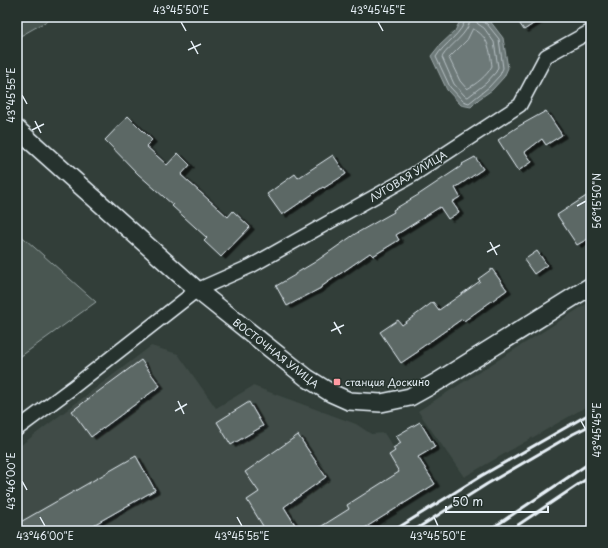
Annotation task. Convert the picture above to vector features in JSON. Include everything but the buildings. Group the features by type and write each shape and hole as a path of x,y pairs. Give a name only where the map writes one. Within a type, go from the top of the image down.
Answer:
{"main road":[{"name":"ВОСТОЧНАЯ УЛИЦА","path":"17,129 197,290 307,378 331,393 349,401 381,402 410,397 437,382 591,286"}],"street":[{"name":"ЛУГОВАЯ УЛИЦА","path":"17,429 197,290 251,266 413,175 520,105 546,56 591,31"}],"shaded area":[{"path":"17,17 54,17 17,38"},
{"path":"17,232 96,302 17,359"},
{"path":"591,301 591,404 464,477 418,411"},
{"path":"151,346 178,354 216,408 253,386 356,424 371,434 384,433 393,447 401,443 412,461 418,457 435,484 360,531 17,531 17,448"}],"water":[{"path":"462,17 483,17 490,21 503,38 508,68 504,77 492,90 471,107 461,105 447,90 431,56 455,31"}],"railway":[{"path":"393,531 481,476 591,413"},
{"path":"413,531 487,484 591,425"},
{"path":"488,531 591,462"},
{"path":"509,531 591,476"}],"place":[{"name":"станция Доскино","path":"337,382"}]}
